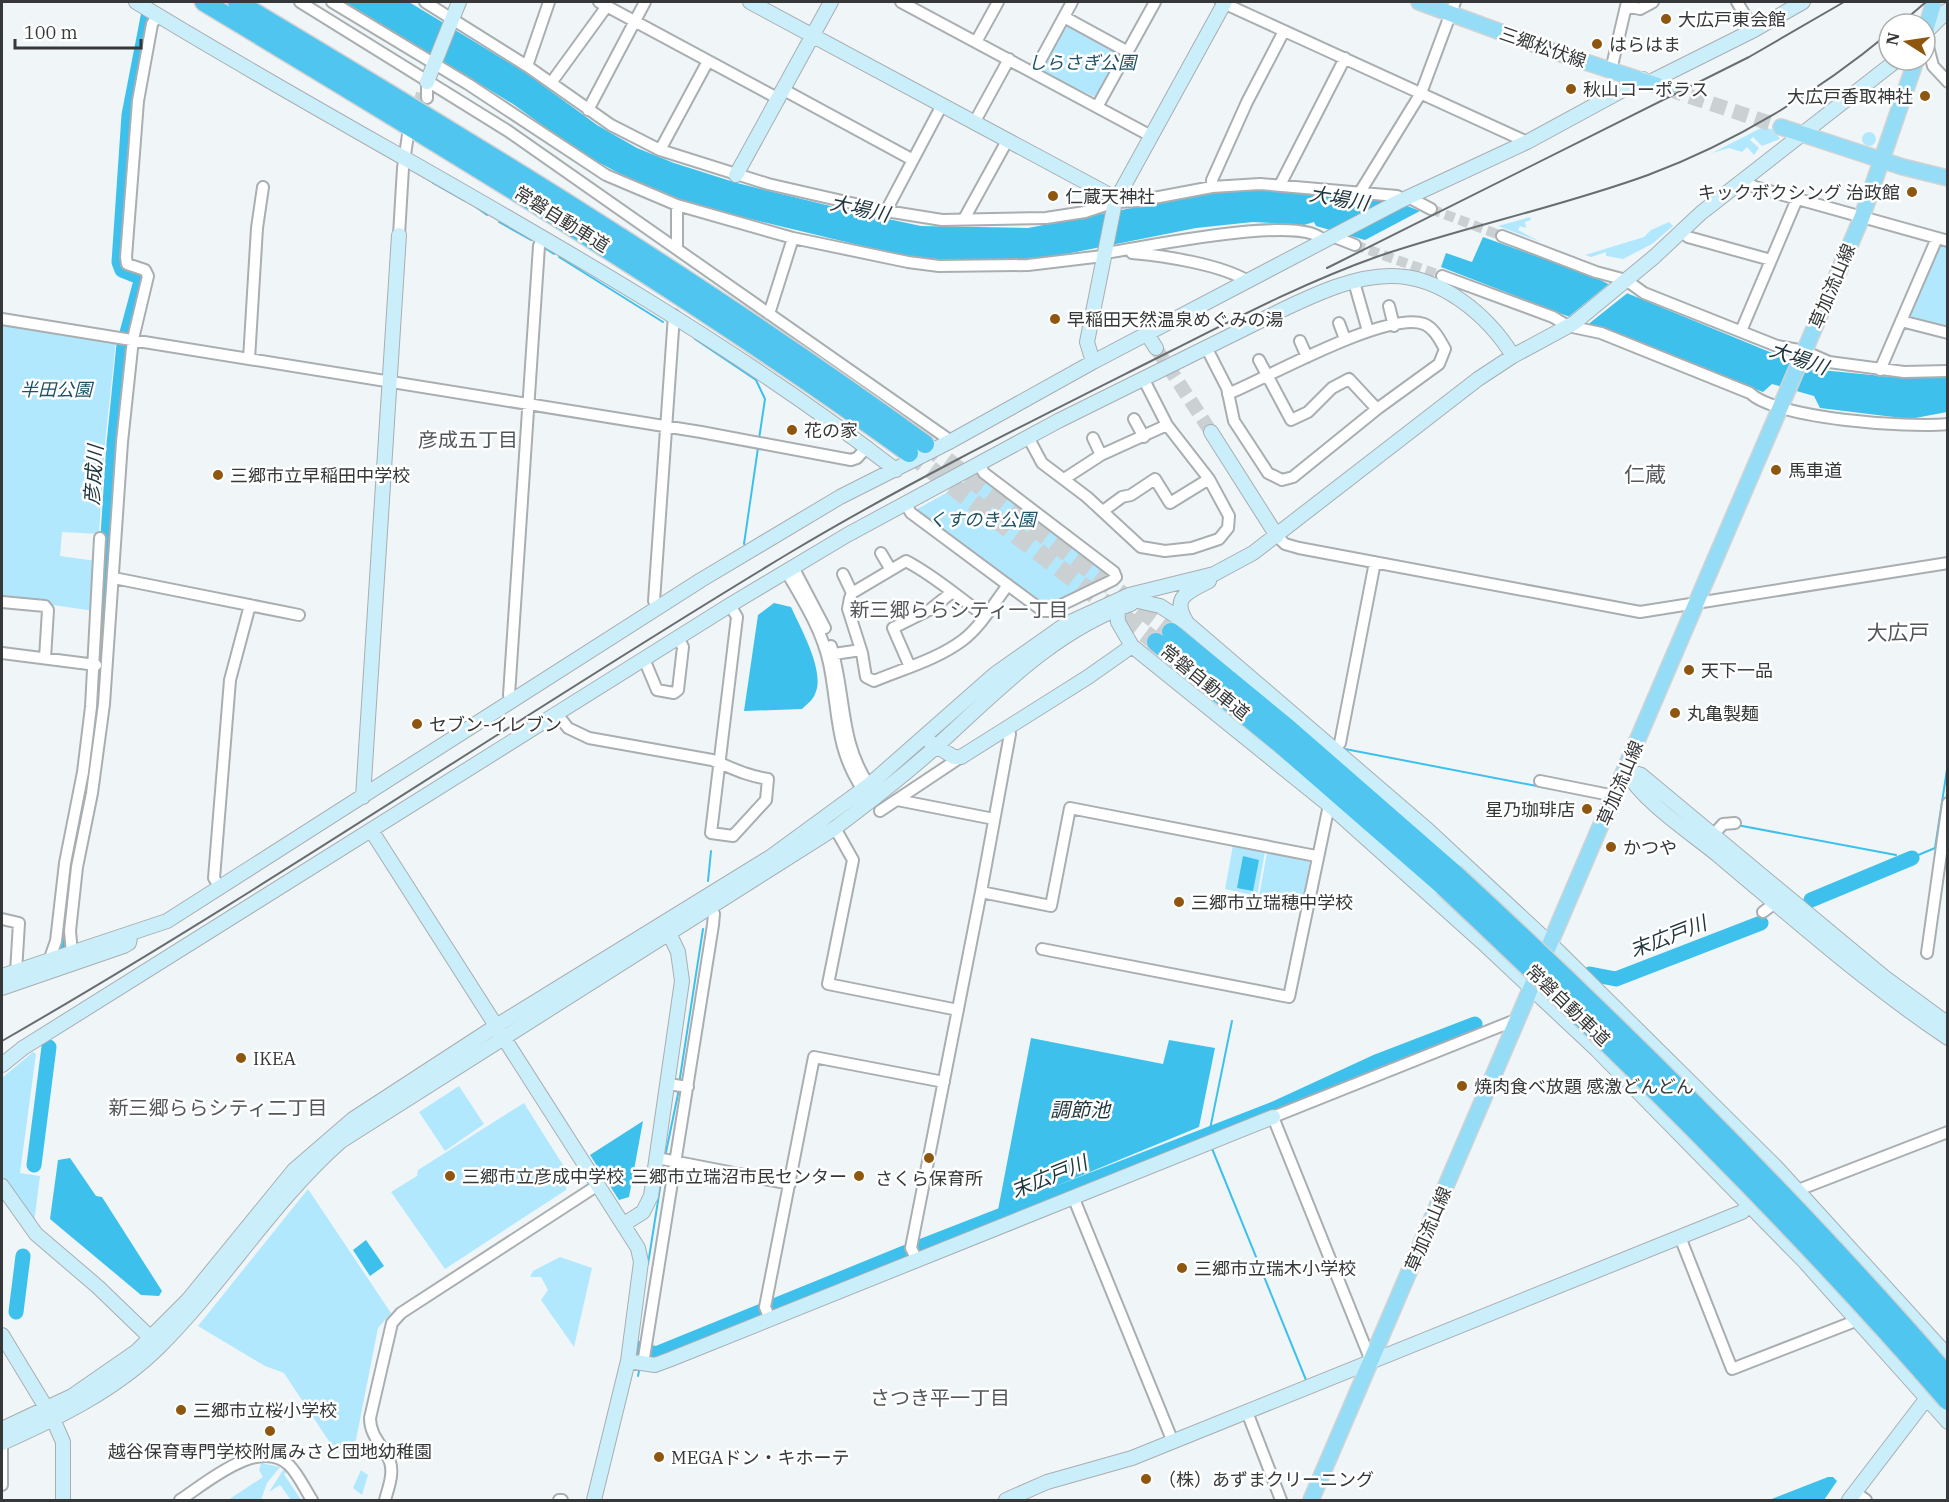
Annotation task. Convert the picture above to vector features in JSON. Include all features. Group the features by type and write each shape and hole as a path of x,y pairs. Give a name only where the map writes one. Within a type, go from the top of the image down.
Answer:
{"highway":[{"name":"常磐自動車道","path":"204,2 567,222 777,360 909,453"},
{"name":"常磐自動車道","path":"237,2 432,119 683,276 925,444"},
{"name":"常磐自動車道","path":"1163,637 1289,729 1448,879 1724,1158 1859,1300 1947,1401"},
{"name":"常磐自動車道","path":"1448,879 1571,982 1742,1151 1863,1279 1947,1376"}],"main road":[{"name":"三郷松伏線","path":"1419,2 1453,7 1611,70 1668,89"},
{"name":"草加流山線","path":"1311,1500 1518,1019 1537,993 1551,943 1862,217 1912,72"},
{"path":"1781,127 1947,178"}],"street":[{"path":"137,2 726,347 896,470"},
{"path":"300,2 425,91 543,155 883,391 951,441"},
{"path":"332,2 435,61 606,175 677,205 793,238 897,260 939,266 1050,264 1227,232 1290,231 1332,237 1355,245"},
{"path":"425,2 527,66 611,125 660,150 736,175 886,211 942,220 1066,217 1115,203 1212,188 1280,185 1397,196 1431,209"},
{"path":"425,91 459,2"},
{"path":"527,66 549,2"},
{"path":"588,110 645,2"},
{"path":"750,2 942,105 1115,203"},
{"path":"736,175 831,2"},
{"path":"976,42 998,2"},
{"path":"1034,72 1072,2"},
{"path":"1097,107 1155,2"},
{"path":"1093,362 1088,353 1087,342 1115,203 1224,2 1527,142"},
{"path":"1611,70 1626,3 1640,9 1653,2"},
{"path":"1737,2 1754,30"},
{"path":"2,976 167,921 658,608 840,497 951,441 1093,362 1403,199 1527,142 1754,30 1803,2"},
{"path":"909,3 976,42 1151,136"},
{"path":"551,83 603,4 708,61 781,94 913,160"},
{"path":"1360,192 1421,93 1453,7"},
{"path":"72,953 69,931 93,744 107,556 122,442 128,338 148,276 145,270 126,262 138,101 152,24 158,15"},
{"path":"1064,17 1128,52"},
{"path":"1212,188 1212,180 1235,127 1284,31"},
{"path":"1280,185 1345,58"},
{"path":"974,123 1009,59"},
{"path":"660,150 708,61"},
{"path":"1937,71 1947,82"},
{"path":"1187,623 1181,612 1182,599 1190,590 1235,569 1470,386 1513,356 1571,324 1623,282 1701,213 1882,72"},
{"path":"886,211 942,105"},
{"path":"543,155 545,134"},
{"path":"363,797 399,235 405,158 411,137"},
{"path":"964,219 1007,141"},
{"path":"1743,180 1748,185 1942,239 1880,370"},
{"path":"249,359 257,228 262,187"},
{"path":"1741,331 1797,199"},
{"path":"677,205 677,248"},
{"path":"1682,231 1688,237 1772,260"},
{"path":"1502,236 1623,282 1644,293 1777,346 1829,362 1880,370 1947,370"},
{"path":"513,701 509,695 539,246 543,238"},
{"path":"769,314 793,238"},
{"path":"1122,251 1181,259 1239,276 1248,281"},
{"path":"2,1065 23,1048 790,569 905,503 1028,437 1143,378 1305,300 1354,282 1378,277 1400,276 1445,292 1472,307 1487,320 1513,356"},
{"path":"1442,276 1601,333 1750,393 1759,401 1782,403 1875,423 1947,424"},
{"path":"1354,282 1368,331"},
{"path":"1389,306 1394,326"},
{"path":"658,608 654,601 674,315"},
{"path":"2,319 665,426 851,460 862,454 867,447"},
{"path":"1902,321 1947,333"},
{"path":"1206,347 1228,394 1232,416 1239,429 1268,473 1282,480 1293,477 1377,408 1443,359 1444,349 1442,343 1426,325 1416,322 1368,331 1345,339 1228,394"},
{"path":"1339,323 1345,339"},
{"path":"1147,334 1156,348"},
{"path":"1300,341 1307,357"},
{"path":"1259,360 1291,420 1308,412 1332,388 1349,379 1377,408"},
{"path":"1028,437 1042,463 1102,511 1141,547 1158,551 1192,548 1219,539 1228,528 1229,516 1209,479 1167,425 1143,378"},
{"path":"1134,419 1144,437"},
{"path":"1064,479 1101,455 1167,425"},
{"path":"1211,432 1284,544 1634,612 1947,563"},
{"path":"1093,438 1101,455"},
{"path":"905,503 911,513 1043,611 1049,611 1116,577 1113,572 984,474 979,464"},
{"path":"1102,511 1155,479 1170,503 1209,479"},
{"path":"100,538 114,578 101,638"},
{"path":"881,553 891,570"},
{"path":"2,1485 2,1443 50,1414 118,1381 282,1199 328,1152 360,1127 500,1031 772,856 866,788 1018,656 1066,624 1214,574 1253,553"},
{"path":"852,593 906,561 927,572 951,593 985,616"},
{"path":"1335,749 1340,743 1376,562"},
{"path":"790,569 818,613 834,654 848,743 866,788"},
{"path":"790,569 821,638 829,662 841,744 852,774 866,788"},
{"path":"843,574 852,593 848,609 861,650 866,677 873,681 910,666 964,639 1008,585"},
{"path":"114,578 299,615"},
{"path":"500,1031 669,933 835,828 938,745 1038,656 1063,638 1117,605 1138,602 1209,581"},
{"path":"910,666 893,628 931,609 951,593"},
{"path":"2,602 45,606 48,610 45,658"},
{"path":"1138,602 1160,606 1187,623 1335,749 1551,943 1688,1077 1797,1190 1894,1294 1947,1356"},
{"path":"220,888 214,878 230,680 250,605"},
{"path":"557,714 568,728 589,738 719,763 749,777 768,779 766,800 733,836 711,833 719,763 737,616 730,605"},
{"path":"1117,605 1118,622 1132,646 1329,805 1482,942 1605,1057 1752,1206 1858,1320 1947,1422"},
{"path":"644,659 657,690 674,693 678,690 683,647 678,638"},
{"path":"880,811 961,756 1088,677 1132,646"},
{"path":"834,654 861,650"},
{"path":"2,653 99,665"},
{"path":"914,1254 1010,735 1008,728"},
{"path":"49,961 59,926 65,863 93,744"},
{"path":"887,771 904,763 929,744 938,745 950,755 961,756"},
{"path":"1625,770 1641,775 1884,977 1947,1024"},
{"path":"1625,770 1634,785 1775,903 1887,994 1947,1038"},
{"path":"1540,781 1615,796"},
{"path":"897,800 994,819"},
{"path":"1927,953 1947,802"},
{"path":"1042,949 1289,998 1316,856 1329,805"},
{"path":"981,892 1051,906 1070,808 1316,856"},
{"path":"1713,835 1723,824 1735,823"},
{"path":"835,828 850,850 853,860 828,984 958,1010"},
{"path":"371,830 638,1248 640,1262 628,1361 594,1500"},
{"path":"1763,912 1775,903"},
{"path":"643,1364 713,925 714,914 711,907"},
{"path":"1482,942 1513,908"},
{"path":"2,919 19,923 16,972"},
{"path":"2,988 124,946 129,943 131,933"},
{"path":"624,1224 643,1212 649,1204 671,1084 679,1030 682,967 669,933"},
{"path":"1537,993 1573,965"},
{"path":"628,1361 655,1365 671,1359 768,1314 914,1254 1074,1199 1518,1019"},
{"path":"679,1030 695,1033"},
{"path":"768,1314 814,1057 944,1082"},
{"path":"671,1084 688,1087"},
{"path":"1273,1117 1370,1362"},
{"path":"1006,1500 1047,1482 1121,1462 1173,1442 1752,1206 1947,1132"},
{"path":"659,1159 790,1184"},
{"path":"385,1500 391,1477 390,1462 370,1425 392,1323 401,1313 598,1185"},
{"path":"2,1186 45,1243 156,1339"},
{"path":"1074,1199 1173,1442"},
{"path":"1680,1237 1732,1369 1858,1320"},
{"path":"2,1335 50,1414 64,1450 63,1500"},
{"path":"1857,1498 1947,1371"},
{"path":"1247,1412 1281,1500"},
{"path":"2,1429 50,1414"},
{"path":"180,1500 251,1456 277,1459 289,1465 312,1500"}],"green space":[{"name":"しらさぎ公園","path":"1065,23 1122,55 1097,98 1042,72 1041,68"},
{"path":"1763,127 1774,130 1780,139 1762,146 1753,137 1750,140 1759,148 1754,155 1747,147 1742,152 1729,148 1712,153"},
{"path":"1869,132 1874,134 1876,139 1874,144 1869,146 1864,144 1862,139 1864,134"},
{"path":"1530,217 1531,220 1525,222 1526,228 1520,226 1518,230 1541,242 1498,226"},
{"path":"1669,222 1673,226 1652,244 1623,259 1606,256 1606,252 1591,257 1585,255 1644,237 1651,230"},
{"path":"1937,244 1947,244 1947,330 1906,318"},
{"name":"半田公園","path":"2,324 116,341 105,443 99,534 62,532 60,556 97,561 95,611 2,598"},
{"name":"くすのき公園","path":"979,475 1110,574 1109,578 1049,608 1044,607 917,512 917,509"},
{"path":"1233,845 1265,852 1257,896 1225,889"},
{"path":"1267,852 1310,860 1302,905 1259,897"},
{"path":"33,1052 36,1054 20,1173 40,1176 34,1223 2,1178 2,1078"},
{"path":"459,1086 484,1124 445,1151 419,1112"},
{"path":"524,1103 568,1173 566,1190 445,1269 391,1192 417,1176 418,1170"},
{"path":"308,1189 391,1313 378,1328 356,1440 336,1452 284,1373 265,1366 198,1326"},
{"path":"560,1257 592,1268 574,1347 541,1300 548,1290 541,1277 530,1277 533,1271"},
{"path":"261,1463 280,1467 267,1483 261,1500 228,1500 263,1477 259,1470"},
{"path":"285,1467 288,1471 284,1474 301,1500 291,1500 280,1485 269,1492"},
{"path":"361,1470 368,1475 362,1495 353,1488"}],"water":[{"name":"大場川","path":"345,2 409,2 526,73 597,125 637,148 674,163 737,183 921,226 1028,228 1225,190 1255,188 1390,199 1420,211 1365,240 1316,226 1314,222 1304,225 1253,222 1196,228 1061,255 1008,261 946,260 900,255 692,205 647,188 581,153 513,104"},
{"path":"1483,237 1594,277 1629,294 1811,369 1902,378 1947,377 1947,412 1910,419 1820,408 1814,396 1772,384 1763,392 1441,267 1446,253 1472,262"},
{"path":"774,603 791,607 805,638 815,662 817,685 815,694 802,709 744,711 758,615"},
{"path":"1243,856 1259,860 1253,891 1237,888"},
{"name":"調節池","path":"1031,1038 1163,1064 1169,1040 1215,1048 1199,1127 998,1210"},
{"path":"643,1121 629,1197 619,1200 590,1155"},
{"path":"70,1158 96,1196 102,1197 162,1291 159,1296 141,1295 50,1219 58,1160"},
{"path":"366,1240 384,1266 370,1276 353,1250"},
{"path":"1833,1477 1837,1481 1824,1500 1769,1500"}],"pier":[{"path":"1611,282 1630,291 1586,326 1567,318"}],"waterway":[{"name":"彦成川","path":"62,948 69,872 85,797 97,705 114,444 124,344 141,281 137,276 122,270 119,262 129,115 148,17"},
{"path":"375,149 385,155"},
{"path":"433,183 465,201"},
{"path":"476,207 487,215"},
{"path":"499,222 531,240"},
{"path":"543,247 554,254"},
{"path":"559,257 663,322"},
{"path":"695,339 756,380 765,399 759,439"},
{"path":"744,544 758,448"},
{"path":"1345,749 1552,789"},
{"path":"1911,858 1935,848 1948,763"},
{"path":"1737,825 1896,855"},
{"path":"708,881 711,851"},
{"name":"末広戸川","path":"1811,900 1912,858"},
{"name":"末広戸川","path":"1590,974 1616,979 1761,923"},
{"path":"679,1084 703,929"},
{"path":"1209,1134 1232,1021"},
{"name":"末広戸川","path":"636,1348 656,1354 902,1254 1274,1109 1376,1062 1475,1024"},
{"name":"彦成川","path":"34,1165 49,1047"},
{"path":"665,1157 679,1089"},
{"path":"1211,1146 1306,1380"},
{"path":"648,1264 664,1163"},
{"name":"彦成川","path":"16,1312 23,1256"},
{"path":"638,1376 639,1371"}],"tunnel":[{"path":"1668,89 1781,127"},
{"path":"415,115 421,93"},
{"path":"1431,209 1502,236"},
{"path":"1355,245 1442,276"},
{"path":"1156,348 1211,432"},
{"path":"925,444 1171,632"},
{"path":"909,453 1156,642"}],"railway":[{"path":"1327,268 1749,57 1844,2"},
{"path":"1914,12 1926,2"},
{"path":"2,1041 300,861 692,612 791,552 932,473 1223,324 1326,276 1413,245 1615,186 1712,148 1804,95 1877,43"}],"place":[{"name":"大広戸東会館","path":"1666,19"},
{"name":"はらはま","path":"1597,44"},
{"name":"秋山コーポラス","path":"1571,89"},
{"name":"大広戸香取神社","path":"1925,96"},
{"name":"キックボクシング 治政館","path":"1912,192"},
{"name":"仁蔵天神社","path":"1053,196"},
{"name":"早稲田天然温泉めぐみの湯","path":"1055,319"},
{"name":"花の家","path":"792,430"},
{"name":"馬車道","path":"1776,470"},
{"name":"三郷市立早稲田中学校","path":"218,475"},
{"name":"天下一品","path":"1689,670"},
{"name":"丸亀製麺","path":"1675,713"},
{"name":"セブン-イレブン","path":"417,724"},
{"name":"星乃珈琲店","path":"1587,809"},
{"name":"かつや","path":"1611,847"},
{"name":"三郷市立瑞穂中学校","path":"1179,902"},
{"name":"IKEA","path":"241,1058"},
{"name":"焼肉食べ放題 感激どんどん","path":"1462,1086"},
{"name":"さくら保育所","path":"929,1158"},
{"name":"三郷市立彦成中学校","path":"450,1176"},
{"name":"三郷市立瑞沼市民センター","path":"859,1176"},
{"name":"三郷市立瑞木小学校","path":"1182,1268"},
{"name":"三郷市立桜小学校","path":"181,1410"},
{"name":"越谷保育専門学校附属みさと団地幼稚園","path":"270,1431"},
{"name":"MEGAドン・キホーテ","path":"659,1457"},
{"name":"（株）あずまクリーニング","path":"1146,1479"}],"district":[{"name":"彦成五丁目","path":"468,439"},
{"name":"仁蔵","path":"1645,474"},
{"name":"新三郷ららシティ一丁目","path":"959,609"},
{"name":"大広戸","path":"1898,632"},
{"name":"新三郷ららシティ二丁目","path":"218,1107"},
{"name":"さつき平一丁目","path":"940,1397"}]}
